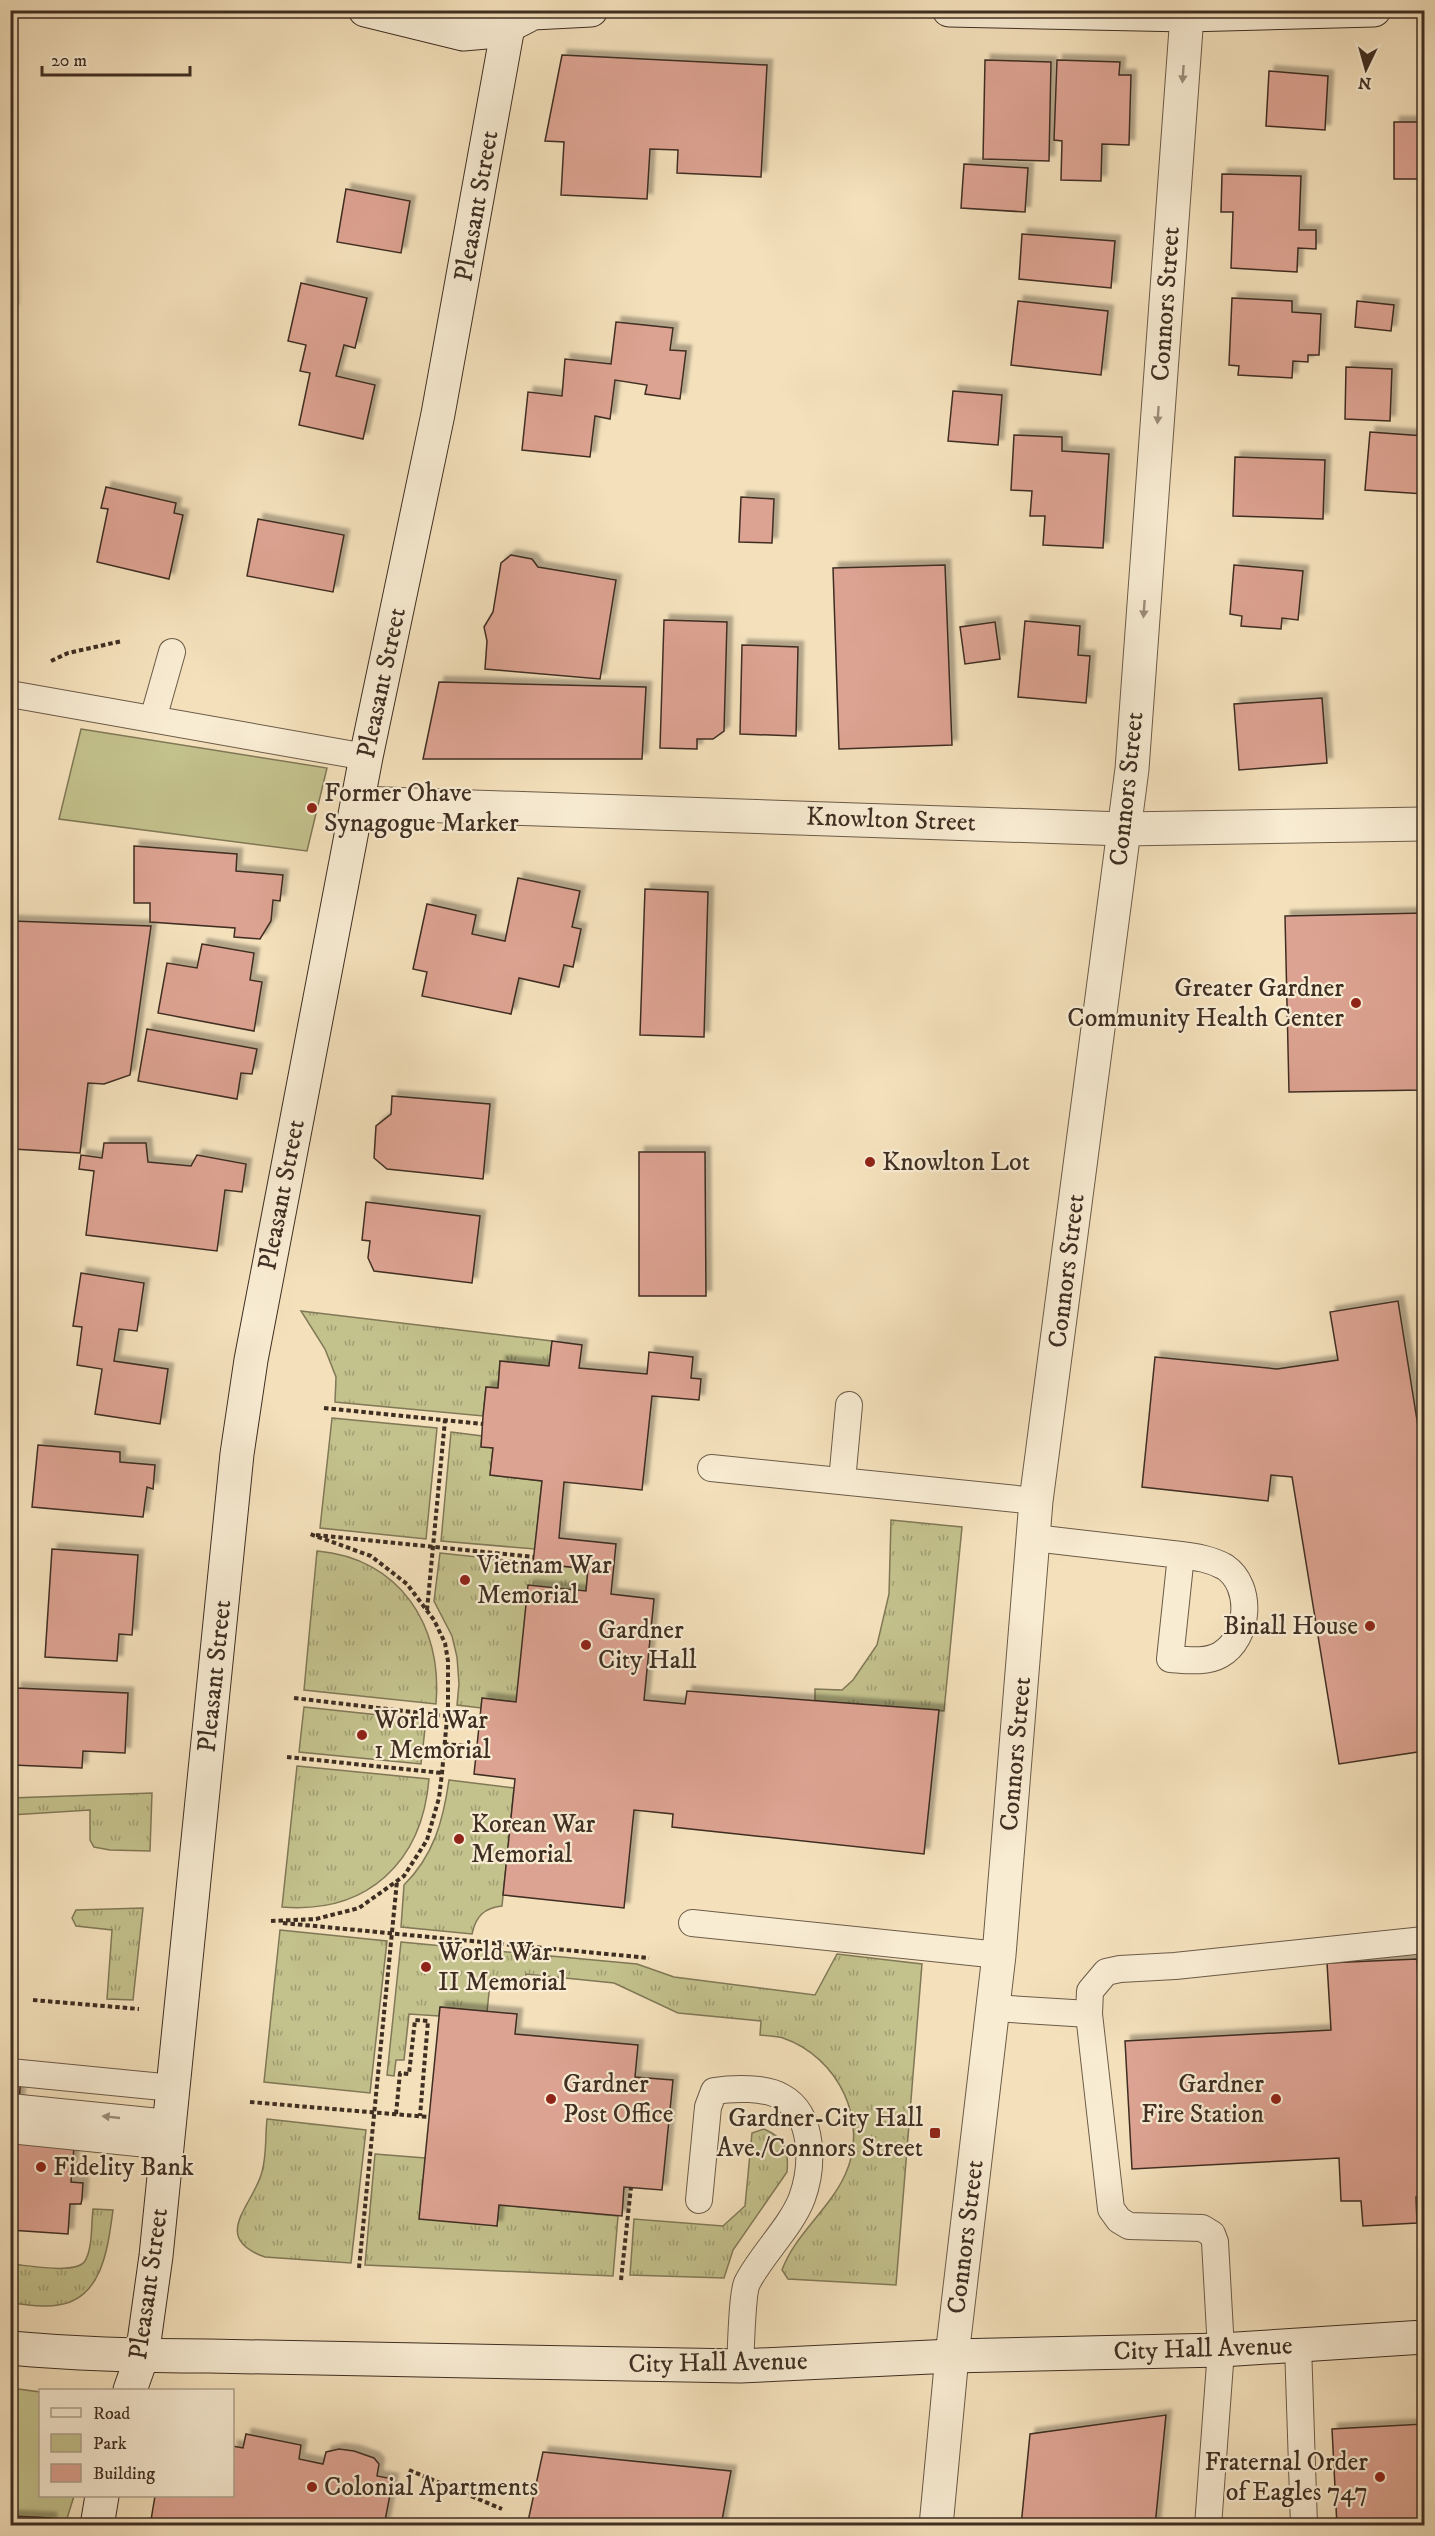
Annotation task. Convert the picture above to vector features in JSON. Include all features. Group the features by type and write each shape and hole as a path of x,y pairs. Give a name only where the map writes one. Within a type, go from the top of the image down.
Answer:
{"street":[{"path":"365,10 463,34 498,31 511,18 591,10"},
{"path":"949,10 1187,15 1374,10"},
{"name":"Connors Street","path":"936,2526 952,2356 999,1955 1036,1501 1132,770 1187,15"},
{"name":"Pleasant Street","path":"131,2389 142,2356 168,2134 237,1454 247,1388 288,1160 366,757 438,414 511,18"},
{"name":"Knowlton Street","path":"358,803 1124,829 1425,824"},
{"name":"City Hall Avenue","path":"10,2348 76,2354 142,2356 740,2366 952,2356 1221,2350 1425,2337"},
{"path":"97,2526 102,2497"}],"lane":[{"path":"153,719 172,652"},
{"path":"10,694 366,757"},
{"path":"842,1481 849,1405"},
{"path":"711,1467 1036,1501"},
{"path":"1034,1538 1181,1555"},
{"path":"692,1923 999,1955"},
{"path":"1208,2526 1221,2350 1215,2242 1212,2234 1202,2228 1129,2226 1119,2220 1111,2209 1089,2014 1090,1991 1106,1972 1425,1940"},
{"path":"993,2008 1089,2014"},
{"path":"10,2072 173,2088"},
{"path":"699,2200 708,2107 714,2091 733,2088 775,2093 784,2097 798,2114 809,2141 807,2180 801,2200 746,2285 740,2366"},
{"path":"10,2107 168,2134"},
{"path":"10,2130 168,2134"},
{"path":"1298,2345 1304,2526"}],"path":[{"path":"44,664 68,653 122,641"},
{"path":"324,1408 483,1424"},
{"path":"427,1610 445,1420"},
{"path":"534,1557 310,1534 371,1556 407,1584 427,1610 445,1643 448,1668 442,1773 439,1798 427,1840 404,1876 359,1908 316,1919 271,1921 649,1958"},
{"path":"294,1698 447,1716"},
{"path":"444,1744 477,1747"},
{"path":"287,1757 442,1773"},
{"path":"359,2268 398,1881"},
{"path":"33,2000 139,2009"},
{"path":"396,2114 400,2073 409,2074 415,2020 428,2021 420,2116"},
{"path":"250,2102 429,2117"},
{"path":"621,2280 631,2187"},
{"path":"409,2470 502,2509"}],"green space":[{"path":"81,729 327,768 307,851 59,819"},
{"path":"301,1311 552,1341 549,1366 500,1361 498,1388 486,1387 483,1416 335,1402 336,1377 325,1349"},
{"path":"332,1418 437,1428 426,1539 320,1528"},
{"path":"451,1432 482,1436 481,1446 493,1448 490,1475 542,1481 535,1549 441,1541"},
{"path":"891,1520 962,1527 944,1711 815,1701 815,1689 842,1690 853,1680 877,1645 889,1594"},
{"path":"317,1551 346,1556 372,1567 393,1582 410,1601 423,1623 432,1648 436,1675 436,1704 304,1690"},
{"path":"440,1553 588,1569 586,1591 516,1702 482,1698 481,1708 457,1705 459,1684 457,1657 452,1636 434,1601"},
{"path":"304,1707 426,1720 421,1764 299,1752"},
{"path":"297,1766 429,1779 424,1809 415,1835 402,1858 385,1877 364,1891 340,1902 313,1907 282,1907"},
{"path":"449,1780 514,1788 502,1906 482,1914 472,1934 401,1927 404,1885 423,1862 436,1837"},
{"path":"152,1793 150,1851 110,1850 94,1847 90,1840 90,1810 11,1815 11,1798"},
{"path":"143,1908 133,2000 107,1999 112,1930 76,1926 72,1918 76,1910"},
{"path":"280,1930 387,1941 370,2093 264,2082"},
{"path":"401,1942 637,1964 674,1977 815,1995 837,1954 922,1964 896,2285 788,2279 782,2270 795,2245 830,2200 845,2175 852,2154 854,2133 851,2113 844,2093 833,2075 802,2047 783,2038 760,2035 761,2021 678,2013 614,1983 526,1974 524,1986 490,1983 487,2012 440,2007 439,2016 409,2014 404,2060 396,2060 394,2076 387,2075"},
{"path":"267,2119 366,2130 351,2263 265,2257 249,2249 240,2241 237,2231 239,2221 263,2168"},
{"path":"764,2129 777,2136 784,2145 787,2172 733,2250 724,2278 630,2275 634,2219 723,2226 745,2206 752,2133"},
{"path":"375,2154 425,2158 497,2226 499,2205 618,2216 613,2276 365,2265"},
{"path":"93,2209 113,2210 109,2239 100,2269 94,2282 85,2293 73,2301 52,2306 11,2303 11,2264 72,2268 85,2261 91,2242"},
{"path":"11,2388 39,2392 39,2497 74,2497 65,2525 51,2525 51,2518 11,2516"}],"building":[{"path":"562,55 767,65 761,177 677,173 678,150 650,149 647,199 561,195 564,142 545,141"},
{"path":"985,60 1051,62 1049,161 983,159"},
{"path":"1057,60 1120,62 1119,75 1131,75 1129,145 1102,144 1101,181 1061,180 1062,141 1054,140"},
{"path":"1269,71 1328,76 1325,130 1266,126"},
{"path":"1418,79 1424,79 1424,179 1394,179 1394,122 1418,122"},
{"path":"964,164 1028,168 1025,212 961,208"},
{"path":"1222,174 1301,176 1299,230 1316,230 1316,249 1298,248 1297,272 1231,268 1233,212 1221,212"},
{"path":"346,189 410,201 401,253 337,242"},
{"path":"1022,234 1115,241 1111,288 1019,279"},
{"path":"10,266 12,266 13,309 10,309"},
{"path":"301,283 367,298 355,348 344,345 336,376 375,385 363,439 299,425 310,373 300,371 306,345 288,341"},
{"path":"1232,298 1292,301 1292,312 1321,314 1319,355 1308,355 1308,362 1293,361 1292,378 1238,375 1239,366 1229,365"},
{"path":"1018,301 1108,311 1101,375 1011,365"},
{"path":"1357,301 1394,305 1391,331 1355,327"},
{"path":"616,322 673,328 670,350 686,351 680,399 645,394 647,385 615,380 610,419 595,416 590,457 522,450 528,392 562,396 565,359 611,364"},
{"path":"1346,367 1392,369 1390,421 1345,419"},
{"path":"953,391 1002,395 998,445 948,441"},
{"path":"1370,432 1424,436 1424,494 1365,490"},
{"path":"1014,435 1062,437 1062,451 1109,454 1103,548 1043,545 1045,516 1030,516 1032,491 1011,490"},
{"path":"1235,457 1325,460 1323,519 1233,516"},
{"path":"106,487 176,503 174,513 183,515 169,579 97,562 108,509 101,508"},
{"path":"741,497 774,499 772,543 739,542"},
{"path":"258,519 344,535 333,592 247,576"},
{"path":"511,555 532,559 538,567 616,580 600,679 485,669 487,641 484,627 493,612 501,563"},
{"path":"945,565 952,745 839,749 833,568"},
{"path":"1234,565 1303,571 1298,620 1282,618 1281,629 1241,626 1242,616 1230,614"},
{"path":"664,620 727,622 724,731 713,739 697,739 697,749 660,748"},
{"path":"1025,621 1080,626 1078,655 1090,656 1086,703 1018,697"},
{"path":"995,622 1000,659 965,664 960,627"},
{"path":"742,645 798,647 796,736 740,734"},
{"path":"439,682 646,687 642,759 423,759"},
{"path":"1322,698 1327,763 1239,770 1234,704"},
{"path":"134,846 237,854 236,871 283,875 280,901 273,900 271,921 260,939 234,937 235,928 150,922 150,903 134,903"},
{"path":"518,878 580,891 572,927 581,929 573,967 564,965 559,987 519,978 511,1014 422,996 427,972 413,969 427,904 476,915 472,934 505,941"},
{"path":"645,889 708,892 704,1037 640,1035"},
{"name":"Greater Gardner Community Health Center","path":"1424,913 1424,1090 1289,1092 1285,916"},
{"path":"12,921 151,926 130,1075 104,1084 88,1083 80,1153 13,1149 17,1074 10,1073"},
{"path":"202,944 254,953 250,980 262,982 254,1031 158,1013 167,963 197,968"},
{"path":"147,1029 257,1049 252,1074 241,1073 237,1099 138,1081"},
{"path":"392,1096 490,1104 483,1179 387,1169 374,1158 376,1126 391,1114"},
{"path":"104,1143 146,1143 148,1162 191,1166 197,1155 246,1164 242,1192 225,1190 217,1251 86,1235 94,1171 79,1169 81,1155 102,1158"},
{"path":"639,1152 705,1152 706,1296 639,1296"},
{"path":"366,1202 480,1216 472,1283 374,1271 368,1258 370,1241 362,1240"},
{"path":"81,1273 144,1283 137,1331 119,1329 114,1361 168,1369 160,1424 95,1414 102,1369 77,1365 82,1327 73,1326"},
{"name":"Binall House","path":"1398,1301 1424,1464 1424,1751 1339,1764 1292,1477 1271,1475 1268,1501 1142,1487 1155,1357 1277,1369 1338,1360 1330,1312"},
{"name":"Gardner City Hall","path":"552,1341 582,1345 579,1368 647,1374 649,1352 693,1357 691,1378 701,1379 699,1400 652,1396 642,1490 564,1482 559,1538 616,1544 611,1594 654,1599 644,1700 685,1704 687,1691 939,1710 924,1854 672,1827 673,1814 634,1810 624,1908 503,1895 515,1779 474,1774 482,1698 516,1702 528,1585 586,1591 588,1569 533,1563 542,1481 490,1475 493,1448 481,1447 483,1416 486,1387 498,1388 500,1361 549,1366"},
{"path":"38,1445 120,1452 120,1462 155,1465 153,1489 147,1487 143,1517 32,1507"},
{"path":"52,1549 138,1555 132,1635 119,1634 117,1661 45,1657"},
{"path":"16,1688 128,1693 125,1753 83,1751 82,1768 13,1765"},
{"name":"Gardner Fire Station","path":"1417,1959 1419,2006 1424,2006 1424,2197 1416,2197 1417,2223 1363,2226 1361,2201 1341,2201 1339,2158 1132,2169 1125,2041 1331,2030 1327,1963"},
{"name":"Gardner Post Office","path":"440,2007 517,2014 515,2034 638,2045 635,2077 673,2080 662,2190 624,2187 622,2216 499,2205 497,2226 419,2219"},
{"name":"Fidelity Bank","path":"10,2077 21,2079 15,2143 74,2147 71,2182 83,2183 82,2199 81,2204 70,2204 68,2234 10,2230"},
{"path":"1166,2415 1155,2526 1021,2526 1030,2434"},
{"name":"Fraternal Order of Eagles 747","path":"1424,2424 1424,2526 1337,2526 1332,2429"},
{"name":"Colonial Apartments","path":"246,2434 301,2445 299,2459 323,2464 326,2452 339,2449 374,2458 379,2464 377,2476 393,2479 384,2526 150,2526 155,2497 234,2497 234,2446 243,2448"},
{"path":"543,2452 731,2471 721,2526 527,2526"},
{"path":"10,2516 51,2518 51,2526 10,2526"}],"place":[{"name":"Former Ohave Synagogue Marker","path":"312,808"},
{"name":"Greater Gardner Community Health Center","path":"1356,1003"},
{"name":"Knowlton Lot","path":"870,1162"},
{"name":"Vietnam War Memorial","path":"465,1580"},
{"name":"Binall House","path":"1370,1626"},
{"name":"Gardner City Hall","path":"586,1645"},
{"name":"World War 1 Memorial","path":"362,1735"},
{"name":"Korean War Memorial","path":"459,1839"},
{"name":"World War II Memorial","path":"426,1967"},
{"name":"Gardner Post Office","path":"551,2099"},
{"name":"Gardner Fire Station","path":"1276,2099"},
{"name":"Gardner-City Hall Ave./Connors Street","path":"935,2133"},
{"name":"Fidelity Bank","path":"41,2167"},
{"name":"Fraternal Order of Eagles 747","path":"1380,2477"},
{"name":"Colonial Apartments","path":"312,2487"}]}
